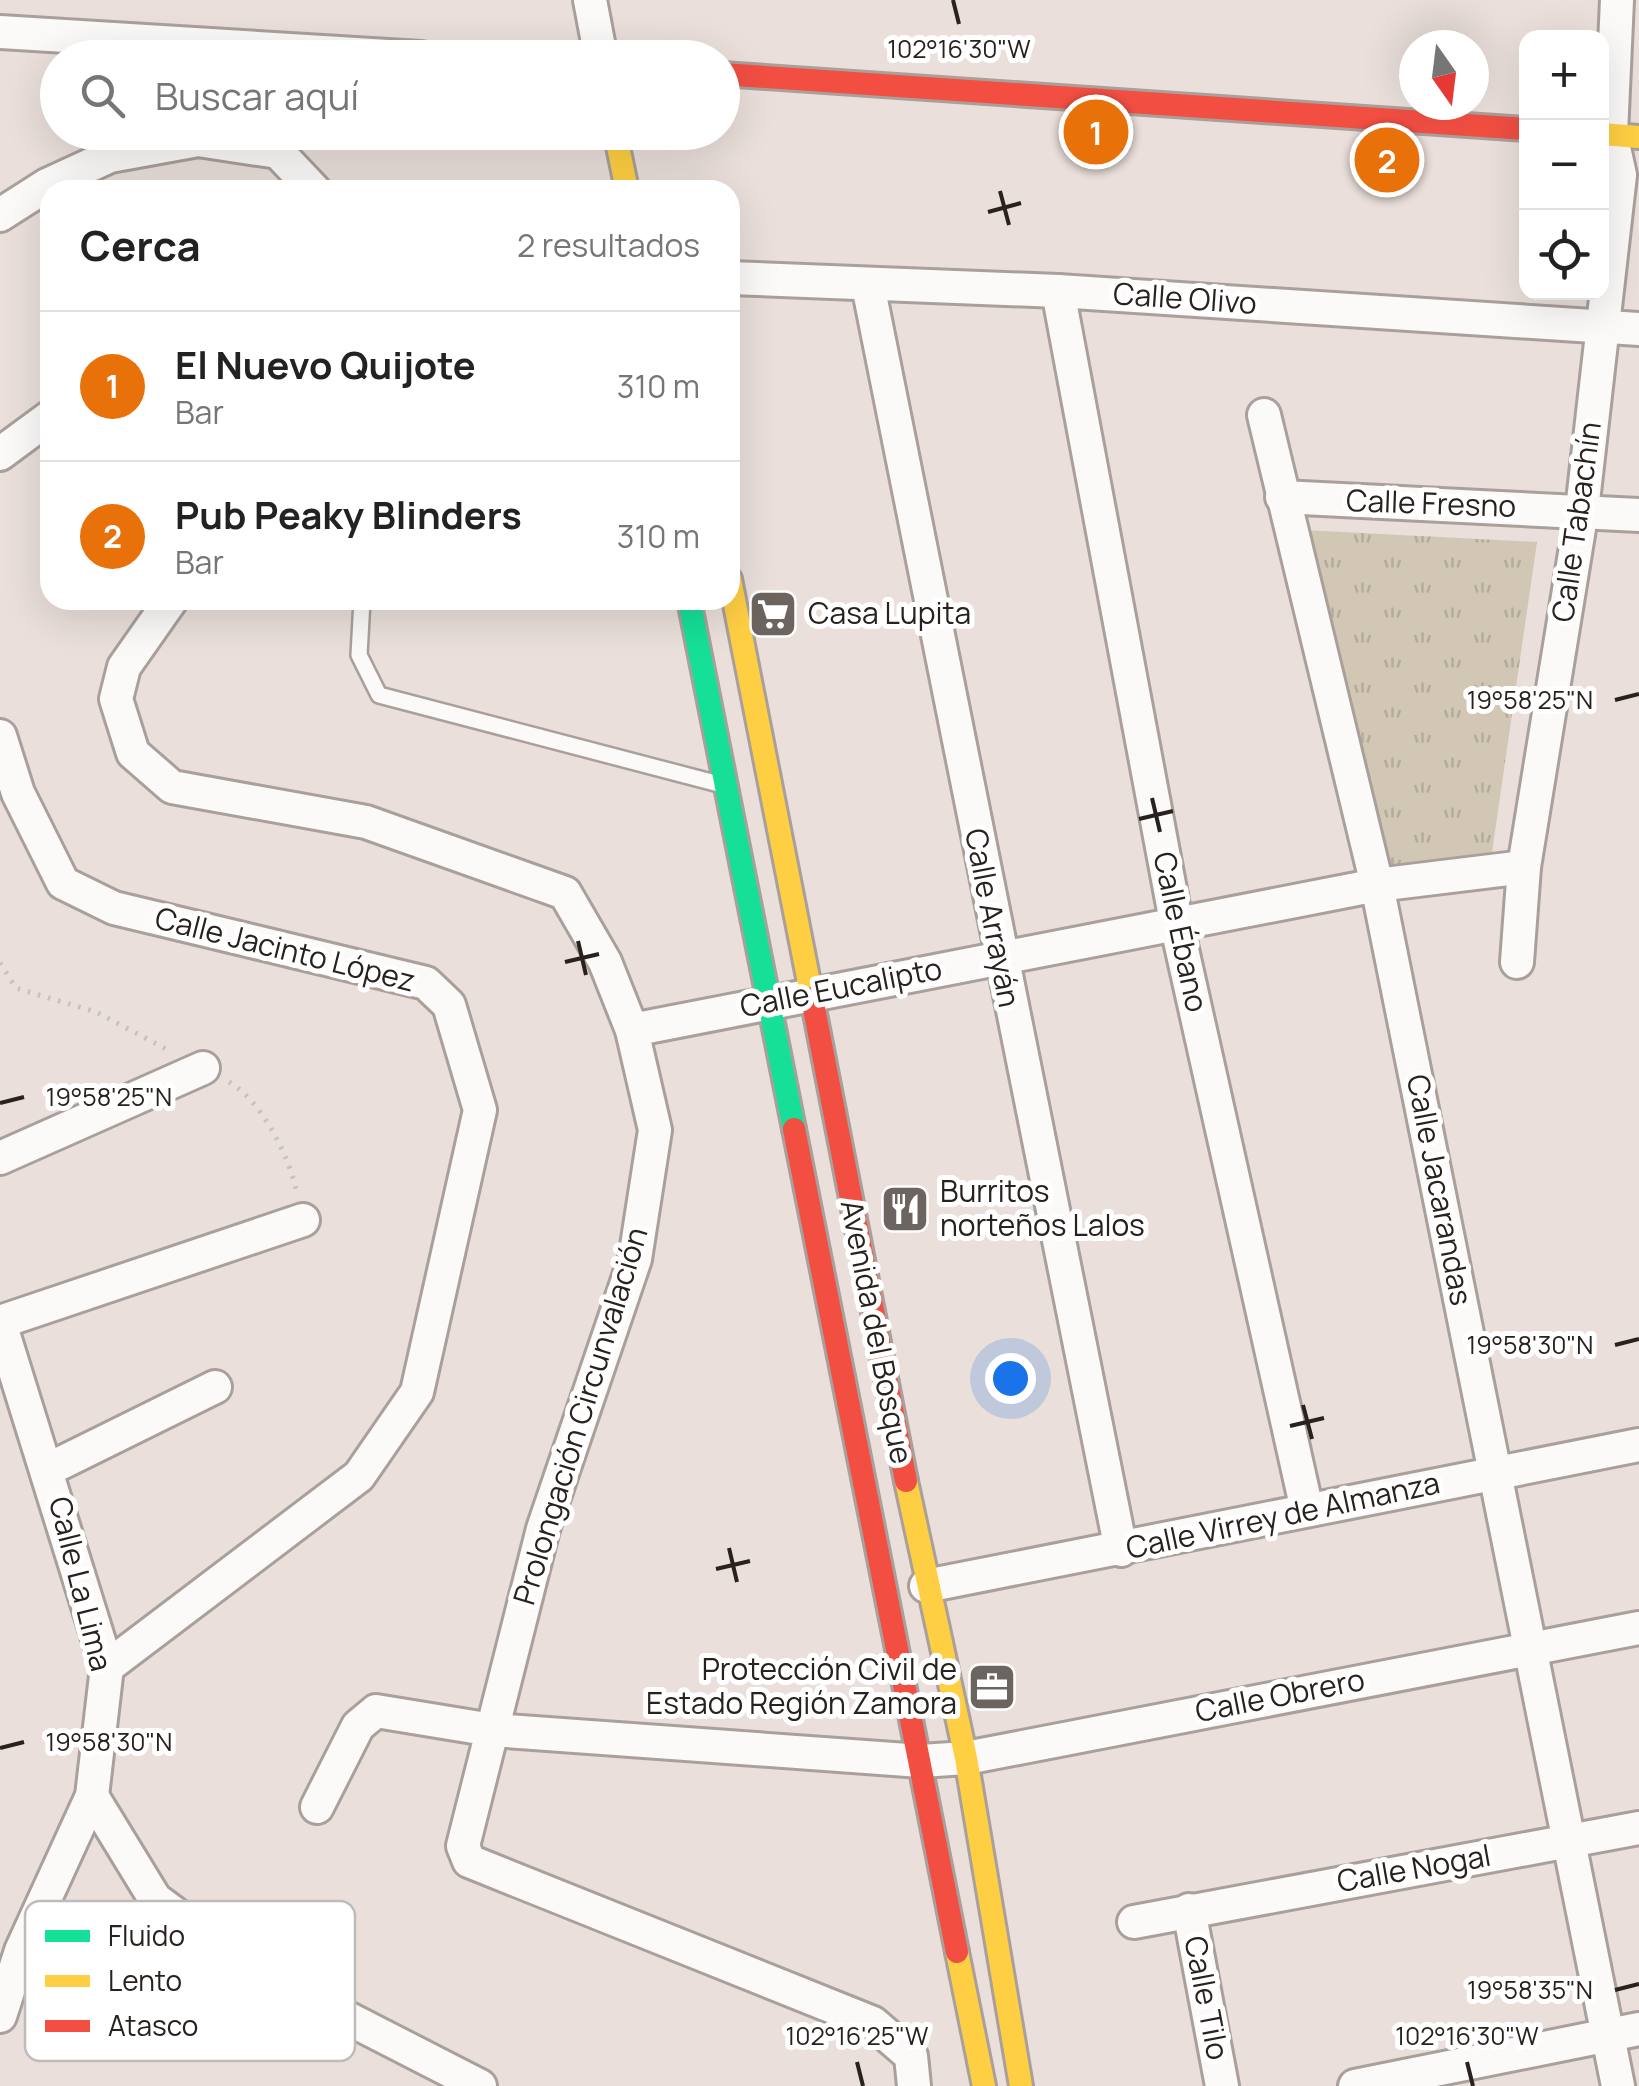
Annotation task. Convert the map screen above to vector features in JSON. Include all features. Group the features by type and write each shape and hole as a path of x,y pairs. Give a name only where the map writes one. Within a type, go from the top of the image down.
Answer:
{"street":[{"path":"590,0 597,40"},
{"name":"Calle Tabachín","path":"1517,962 1524,867 1582,510 1620,175 1617,0"},
{"path":"0,32 101,40"},
{"path":"740,75 1519,129"},
{"path":"57,180 110,156 143,150"},
{"path":"284,150 306,180"},
{"path":"618,150 624,180"},
{"path":"0,215 40,189"},
{"name":"Calle Olivo","path":"740,279 1058,291 1639,329"},
{"name":"Calle Arrayán","path":"868,285 1120,1550"},
{"name":"Calle Ébano","path":"1058,291 1177,926 1307,1510"},
{"name":"Calle Jacarandas","path":"1264,415 1377,884 1568,1840 1623,2032 1618,2086"},
{"path":"0,454 40,424"},
{"name":"Calle Fresno","path":"1282,497 1639,515"},
{"name":"Prolongación Circunvalación","path":"165,610 124,667 116,699 133,754 172,786 366,822 564,892 605,962 632,1030 655,1130 635,1258 543,1529 463,1846 469,1862 874,2022 911,2056 914,2086"},
{"name":"Avenida del Bosque","path":"692,610 810,996 926,1586 966,1758 1021,2086"},
{"name":"Avenida del Bosque","path":"733,610 770,1002 984,2086"},
{"name":"Calle Jacinto López","path":"0,736 18,793 63,883 114,908 426,984 450,1005 480,1110 417,1392 359,1476 108,1668"},
{"name":"Calle Eucalipto","path":"632,1030 1377,884 1524,867"},
{"path":"0,1158 202,1068"},
{"path":"0,1322 303,1220"},
{"name":"Calle La Lima","path":"0,1322 108,1668 92,1796 44,1901"},
{"path":"49,1469 214,1387"},
{"name":"Calle Virrey de Almanza","path":"926,1586 1639,1446"},
{"name":"Calle Obrero","path":"317,1807 358,1726 376,1711 492,1730 921,1761 966,1758 1639,1628"},
{"path":"92,1796 158,1901"},
{"name":"Calle Nogal","path":"1134,1922 1639,1828"},
{"name":"Calle Tilo","path":"1189,1910 1222,2086"},
{"name":"Calle La Lima","path":"0,2016 25,1943"},
{"path":"355,2022 480,2086"},
{"path":"1355,2086 1414,2081 1623,2032"}],"lane":[{"path":"361,610 358,654 378,695 749,789"}],"green space":[{"path":"1304,530 1537,542 1492,852 1378,876"}],"traffic: fast":[{"path":"691,610 794,1129"}],"traffic: slow":[{"path":"1609,135 1639,137"},
{"path":"619,150 625,180"},
{"path":"736,610 812,998"},
{"path":"906,1481 966,1758 1021,2086"},
{"path":"957,1952 984,2086"}],"traffic: jam":[{"path":"740,75 1519,129"},
{"path":"812,998 906,1481"},
{"path":"794,1129 957,1952"}],"place":[{"name":"El Nuevo Quijote","path":"1096,132"},
{"name":"Pub Peaky Blinders","path":"1387,160"},
{"name":"Casa Lupita","path":"773,614"},
{"name":"Burritos norteños Lalos","path":"905,1209"},
{"name":"Protección Civil de Estado Región Zamora","path":"992,1687"}]}
